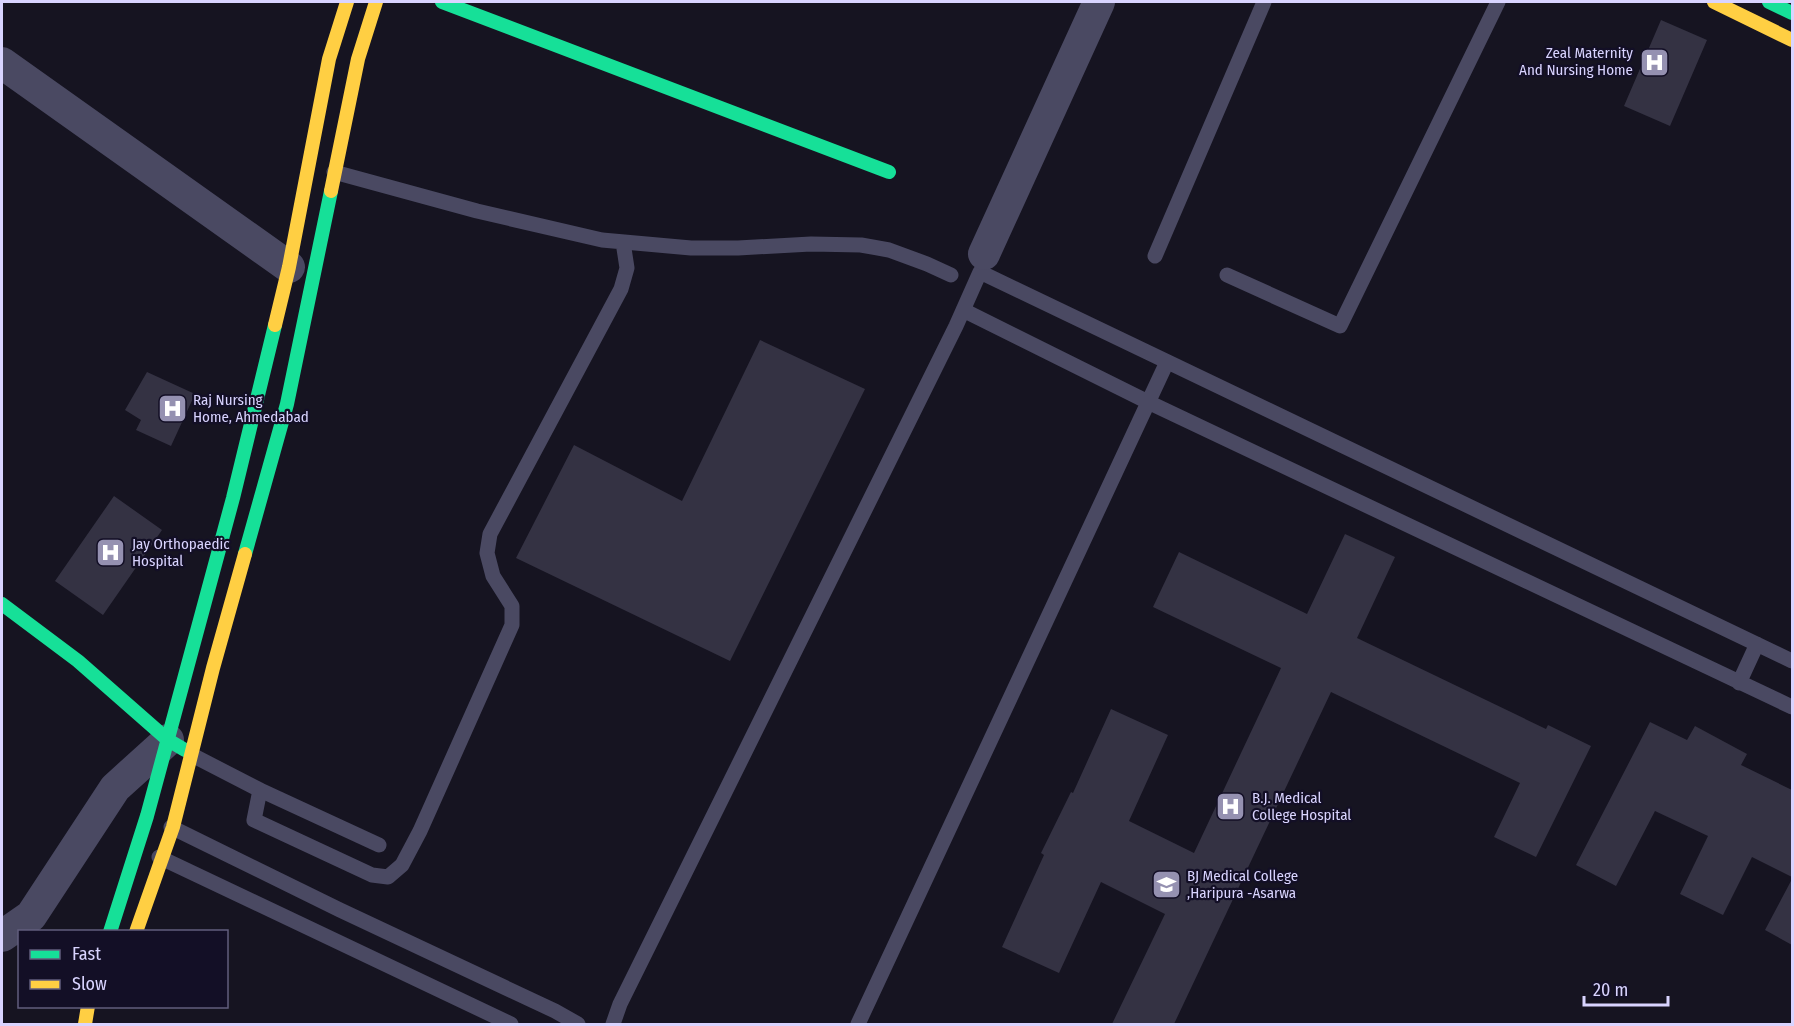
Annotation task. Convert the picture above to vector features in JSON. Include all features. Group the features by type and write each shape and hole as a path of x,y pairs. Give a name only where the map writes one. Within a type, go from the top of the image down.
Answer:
{"main road":[{"path":"137,930 173,827 179,747 234,498 289,267 328,59 347,2"},
{"path":"111,930 147,816 179,747 287,404 358,59 376,2"},
{"path":"442,2 889,172"},
{"path":"1714,2 1789,38 1792,13 1769,2"},
{"path":"2,604 78,662 179,747"},
{"path":"85,1024 88,1008"}],"street":[{"path":"982,263 1099,2"},
{"path":"2,63 289,267"},
{"path":"20,930 37,924 115,788 179,747"},
{"path":"2,936 18,931"}],"lane":[{"path":"1155,256 1264,2"},
{"path":"1227,275 1340,326 1498,2"},
{"path":"334,172 477,211 602,240 691,248 811,244 861,245 889,250 951,275"},
{"path":"260,790 254,820 372,875 388,877 402,865 420,831 512,625 512,606 493,576 487,553 490,534 621,289 627,268 623,242"},
{"path":"613,1024 620,1004 963,310 982,263 1167,362 1792,661"},
{"path":"963,310 1148,402 1792,707"},
{"path":"858,1024 1167,362"},
{"path":"1739,683 1757,644"},
{"path":"179,747 260,790 379,845"},
{"path":"147,816 578,1024"},
{"path":"136,847 511,1024"}],"building":[{"path":"1661,20 1707,40 1670,126 1624,106"},
{"path":"760,340 865,389 730,661 516,558 574,445 682,501"},
{"path":"147,372 195,394 171,446 136,430 141,420 125,410"},
{"path":"114,496 162,530 103,615 55,581"},
{"path":"1345,534 1395,557 1357,638 1546,729 1548,725 1591,746 1536,857 1494,837 1520,783 1331,692 1174,1024 1112,1024 1165,914 1101,882 1059,973 1002,947 1044,855 1041,853 1071,792 1073,793 1111,709 1168,735 1129,821 1194,853 1281,668 1153,607 1179,552 1307,614"},
{"path":"1650,722 1687,740 1695,726 1747,754 1741,765 1792,790 1792,877 1752,857 1723,915 1680,894 1708,836 1655,811 1616,886 1576,865"},
{"path":"1792,879 1792,945 1765,930"}],"traffic: fast":[{"path":"442,2 889,172"},
{"path":"1769,2 1792,13"},
{"path":"245,554 287,404 331,191"},
{"path":"111,930 147,816 233,498 275,325"},
{"path":"2,604 78,661 168,740 185,750"}],"traffic: slow":[{"path":"275,325 289,267 329,59 347,2"},
{"path":"331,191 358,59 376,2"},
{"path":"1714,2 1792,40"},
{"path":"137,930 173,827 213,668 245,554"},
{"path":"85,1024 88,1008"}],"place":[{"name":"Zeal Maternity And Nursing Home","path":"1654,62"},
{"name":"Raj Nursing Home, Ahmedabad","path":"172,409"},
{"name":"Jay Orthopaedic Hospital","path":"111,553"},
{"name":"B.J. Medical College Hospital","path":"1231,807"},
{"name":"BJ Medical College ,Haripura -Asarwa","path":"1166,885"}]}
